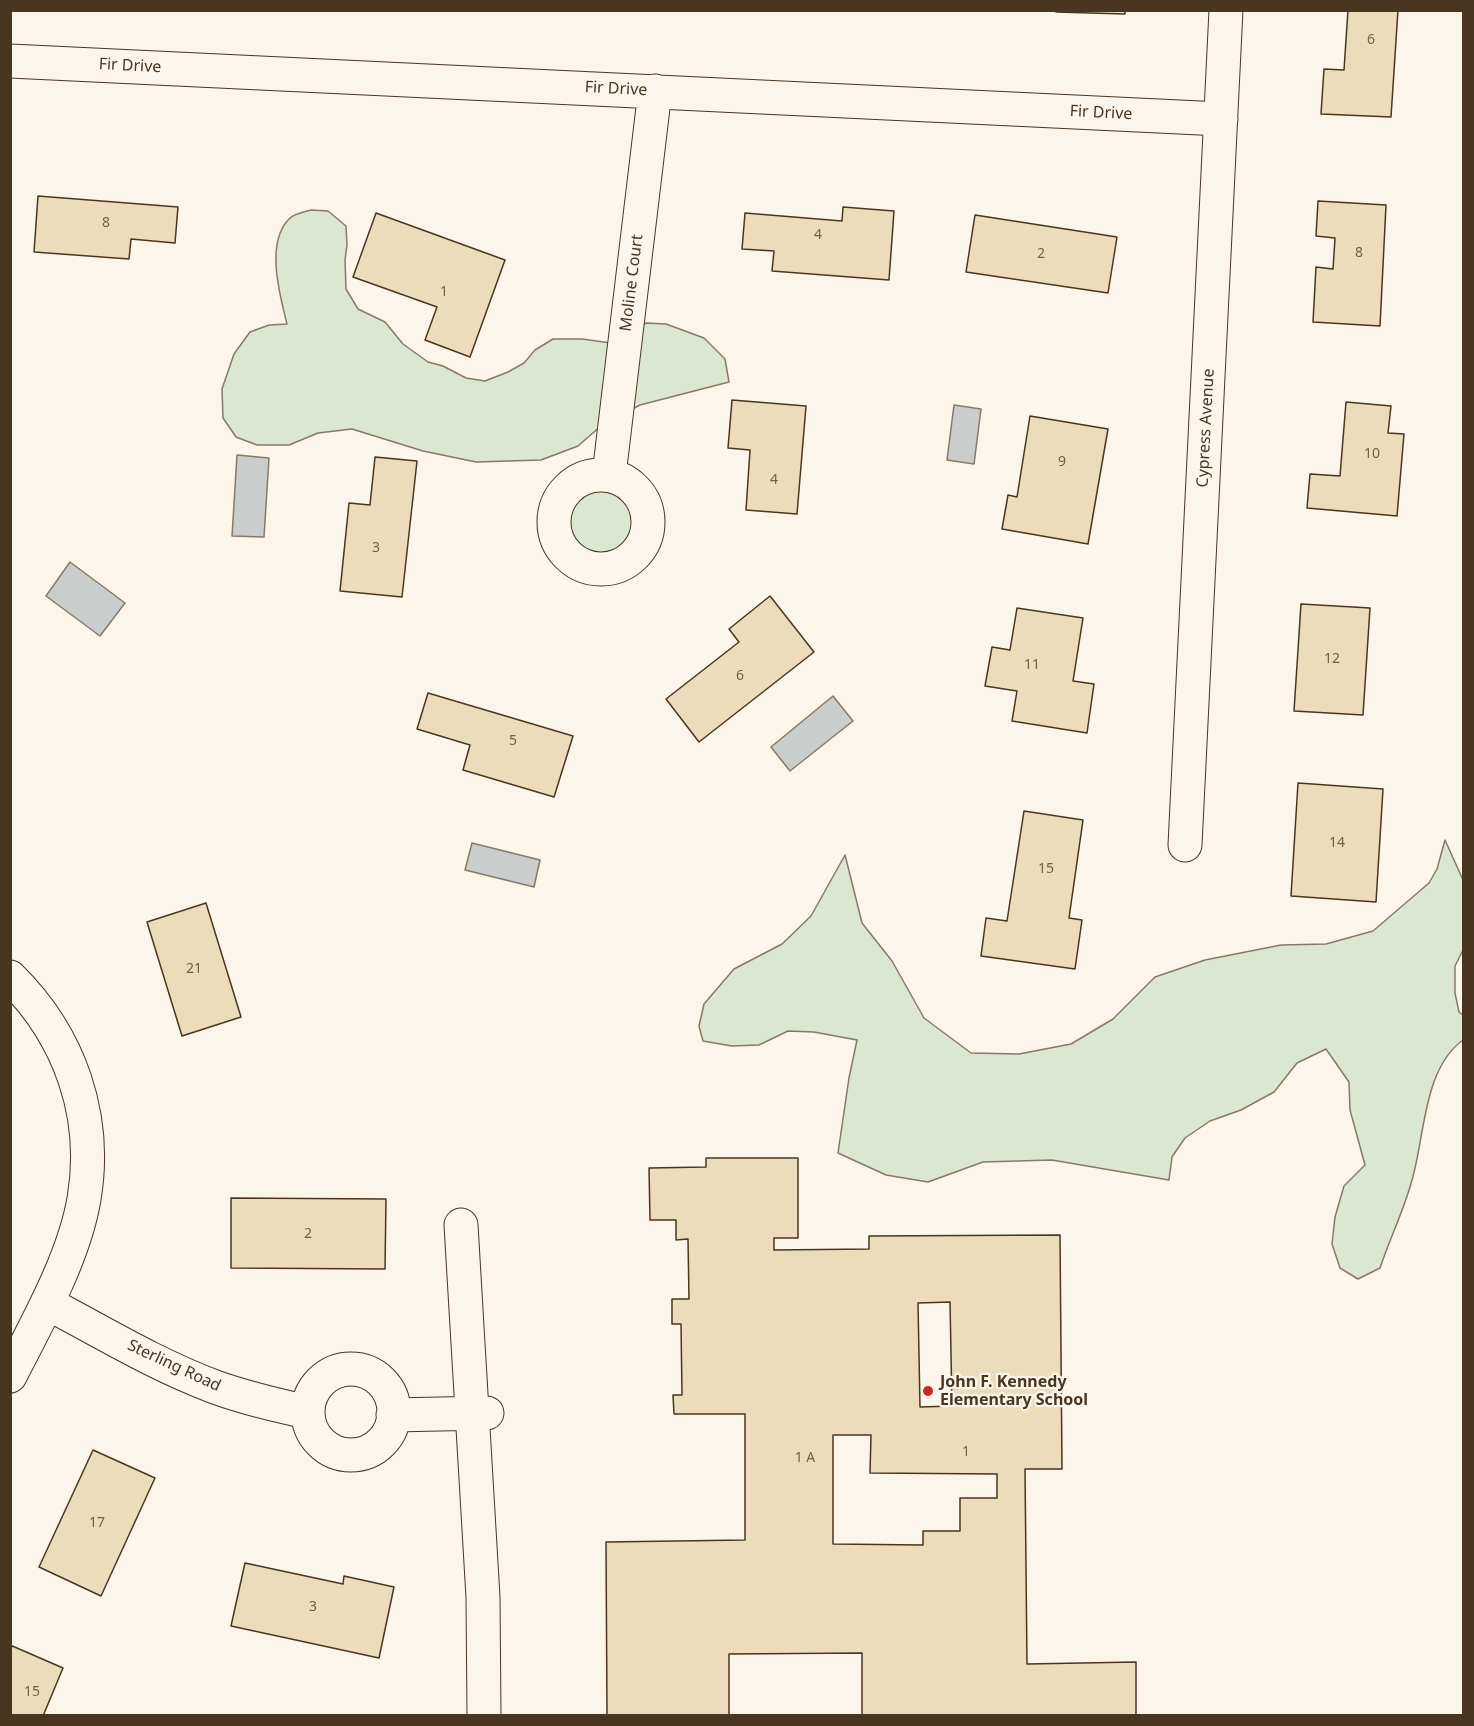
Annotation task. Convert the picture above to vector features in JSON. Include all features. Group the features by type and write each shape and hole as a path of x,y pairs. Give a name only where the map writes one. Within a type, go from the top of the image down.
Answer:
{"street":[{"name":"Cypress Avenue","path":"1185,845 1226,10"},
{"name":"Fir Drive","path":"10,61 1221,119"},
{"name":"Moline Court","path":"609,475 655,91"},
{"path":"10,977 41,1011 60,1041 72,1068 86,1121 88,1155 84,1200 71,1245 47,1303 10,1377"},
{"path":"461,1225 479,1413 483,1716"},
{"name":"Sterling Road","path":"47,1303 146,1356 214,1387 264,1403 307,1412"},
{"path":"352,1369 365,1371 377,1378 386,1388 392,1401 393,1415 390,1429 382,1441 370,1450 357,1455 342,1454 328,1449 310,1427 307,1412 316,1386 326,1377 338,1371 352,1369"},
{"path":"393,1415 479,1413"}],"green space":[{"path":"311,210 328,211 346,226 346,289 358,309 385,322 403,344 428,362 443,366 466,378 485,381 508,372 524,363 535,350 553,339 582,339 611,343 646,323 666,324 704,338 725,359 729,382 640,405 602,425 578,446 541,460 476,462 423,451 352,429 318,433 289,445 257,445 236,437 223,418 222,389 234,354 250,332 269,325 287,324 276,270 278,242 282,229 291,217"},
{"path":"600,483 615,486 627,494 635,506 638,521 635,536 627,548 615,556 600,559 585,556 573,548 565,536 562,521 565,506 573,494 585,486"},
{"path":"1445,840 1463,880 1463,950 1455,966 1455,993 1459,1012 1463,1015 1463,1040 1440,1068 1433,1085 1412,1180 1380,1268 1358,1279 1340,1268 1332,1244 1335,1217 1344,1186 1365,1165 1350,1110 1349,1082 1326,1049 1297,1063 1274,1092 1241,1110 1210,1121 1185,1138 1172,1157 1169,1180 1052,1160 983,1162 928,1182 886,1175 838,1153 857,1040 814,1032 788,1031 759,1045 732,1046 703,1041 699,1026 704,1004 734,969 782,944 811,916 845,855 862,923 892,961 924,1018 971,1053 1019,1054 1071,1044 1113,1019 1155,977 1205,960 1281,945 1326,944 1373,931 1429,883 1437,869"}],"shaded area":[{"path":"954,405 981,409 974,464 947,460"},
{"path":"237,455 269,458 264,537 232,536"},
{"path":"70,562 125,603 100,636 46,596"},
{"path":"833,696 853,721 790,771 771,747"},
{"path":"472,843 540,860 534,887 465,870"}],"building":[{"path":"1056,10 1125,10 1125,14 1056,12"},
{"path":"1348,10 1398,10 1391,117 1321,114 1324,69 1344,70"},
{"path":"38,196 178,207 175,243 131,239 129,259 34,252"},
{"path":"1318,201 1386,205 1380,326 1313,322 1316,267 1333,269 1335,238 1316,236"},
{"path":"843,207 894,211 889,280 772,271 774,251 742,249 745,213 842,221"},
{"path":"376,213 505,260 470,357 425,340 437,307 353,277"},
{"path":"975,215 1117,237 1108,293 966,272"},
{"path":"732,400 806,406 797,514 746,510 750,450 728,448"},
{"path":"1346,402 1391,406 1388,433 1404,434 1397,516 1307,508 1310,474 1340,476"},
{"path":"1030,416 1108,429 1088,544 1002,529 1008,495 1017,497"},
{"path":"375,457 417,461 402,597 340,591 349,503 370,505"},
{"path":"770,596 814,652 699,742 666,699 739,642 729,629"},
{"path":"1301,604 1370,608 1363,715 1294,711"},
{"path":"1017,608 1083,618 1073,681 1094,684 1087,733 1012,721 1017,691 985,686 992,647 1010,650"},
{"path":"428,693 573,736 554,797 463,770 470,745 417,729"},
{"path":"1298,783 1383,789 1376,902 1291,896"},
{"path":"1024,811 1083,820 1069,918 1082,920 1075,969 981,956 986,918 1007,921"},
{"path":"206,903 241,1017 182,1036 147,922"},
{"path":"706,1158 798,1158 798,1238 774,1238 774,1250 869,1249 869,1236 1060,1235 1062,1469 1025,1469 1027,1664 1136,1662 1136,1716 862,1716 862,1653 729,1654 729,1716 607,1716 606,1542 745,1540 745,1414 674,1414 673,1395 682,1395 681,1324 672,1324 672,1299 689,1299 688,1239 676,1240 676,1220 650,1220 649,1168 706,1167","holes":["950,1302 952,1406 920,1407 918,1303","833,1435 871,1435 870,1473 997,1474 997,1498 960,1498 960,1531 923,1531 923,1545 833,1544"]},
{"path":"231,1198 386,1199 385,1269 231,1268"},
{"path":"93,1450 155,1478 101,1596 39,1567"},
{"path":"245,1563 343,1584 344,1576 394,1587 379,1658 231,1626"},
{"path":"10,1645 63,1668 43,1716 10,1716"}],"place":[{"name":"John F. Kennedy Elementary School","path":"928,1391"}]}
